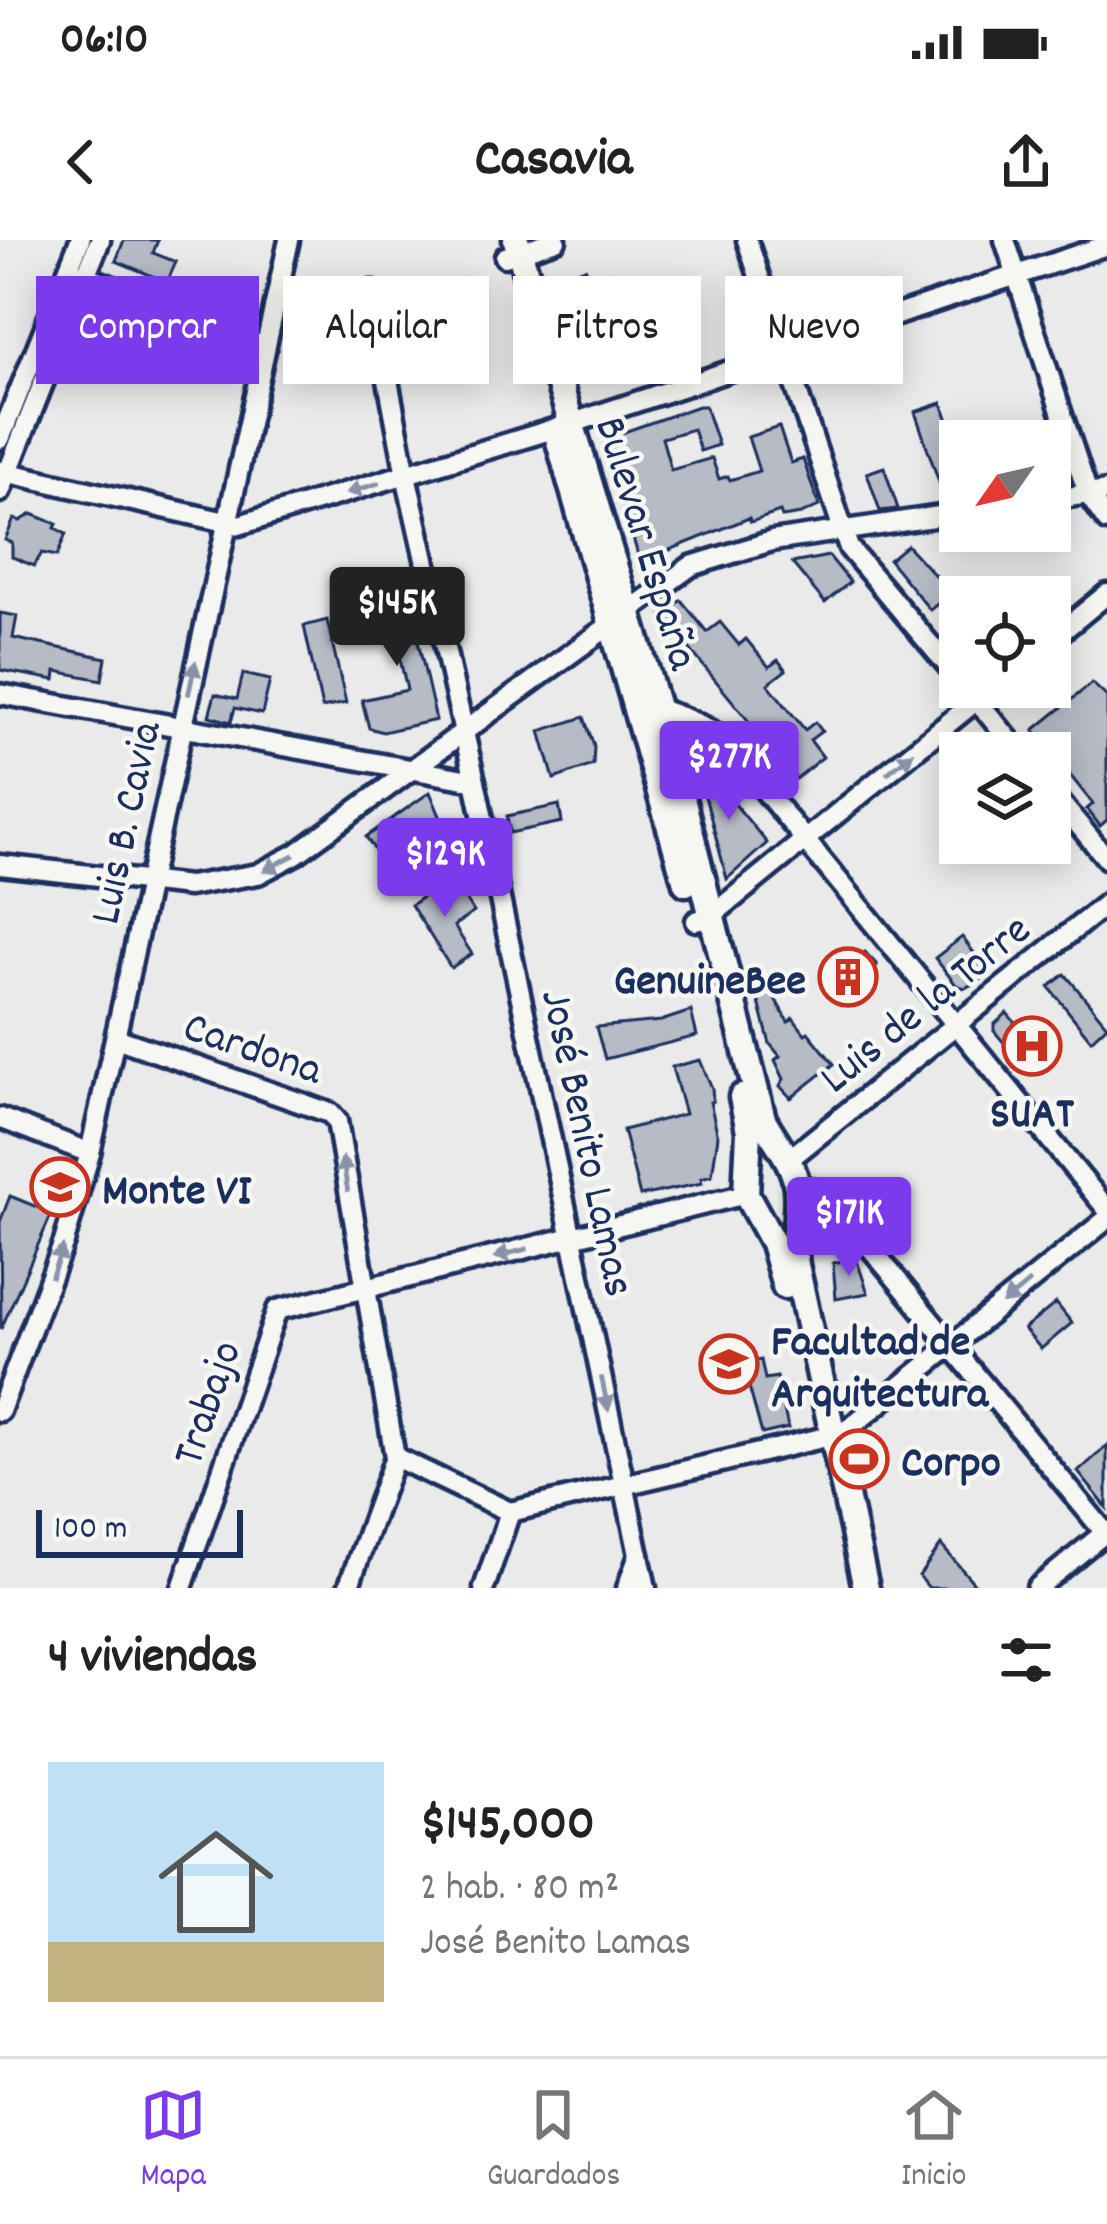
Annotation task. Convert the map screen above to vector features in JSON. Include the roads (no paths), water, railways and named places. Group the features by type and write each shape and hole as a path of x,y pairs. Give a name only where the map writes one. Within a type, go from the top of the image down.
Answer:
{"main road":[{"name":"Bulevar España","path":"511,247 764,1119 788,1163 796,1265 825,1438"},
{"name":"Bulevar España","path":"620,615 656,708 658,743"},
{"name":"Bulevar España","path":"704,918 746,1112 746,1194 782,1271 864,1585"},
{"path":"748,1155 765,1145 788,1163"},
{"path":"764,1226 776,1226 795,1216"}],"street":[{"path":"80,240 77,273 3,479 239,525 725,372"},
{"path":"0,439 77,273 100,240"},
{"name":"Luis B. Cavia","path":"0,1411 64,1242 90,1154 289,240"},
{"path":"511,247 556,240"},
{"path":"747,240 759,276"},
{"path":"1005,240 1107,521"},
{"path":"903,312 1107,245"},
{"path":"77,273 264,347"},
{"name":"José Benito Lamas","path":"389,384 646,1588"},
{"path":"796,384 849,548 939,656"},
{"path":"0,866 189,886 258,874 296,854 691,566 772,541 939,516"},
{"path":"1071,623 1107,594"},
{"path":"0,694 475,781"},
{"path":"656,708 720,736 740,751 752,775 1107,1209"},
{"path":"704,918 805,841 947,708"},
{"path":"983,708 1003,732"},
{"path":"658,743 703,744 752,775"},
{"path":"1071,815 1107,859"},
{"name":"Luis de la Torre","path":"788,1163 1107,903"},
{"name":"Cardona","path":"116,1038 334,1116 364,1289"},
{"path":"0,1118 90,1154"},
{"path":"788,1163 827,1195 1106,1533 1037,1588"},
{"path":"348,1588 395,1457 364,1289 746,1194"},
{"path":"395,1457 510,1512 852,1429 1107,1219"},
{"name":"Trabajo","path":"182,1588 277,1310 364,1289"},
{"path":"484,1588 510,1512"},
{"path":"627,1588 639,1555"}],"place":[{"name":"GenuineBee","path":"848,977"},
{"name":"SUAT","path":"1032,1046"},
{"name":"Monte VI","path":"60,1187"},
{"name":"Facultad de Arquitectura","path":"729,1364"},
{"name":"Corpo","path":"859,1459"}]}
